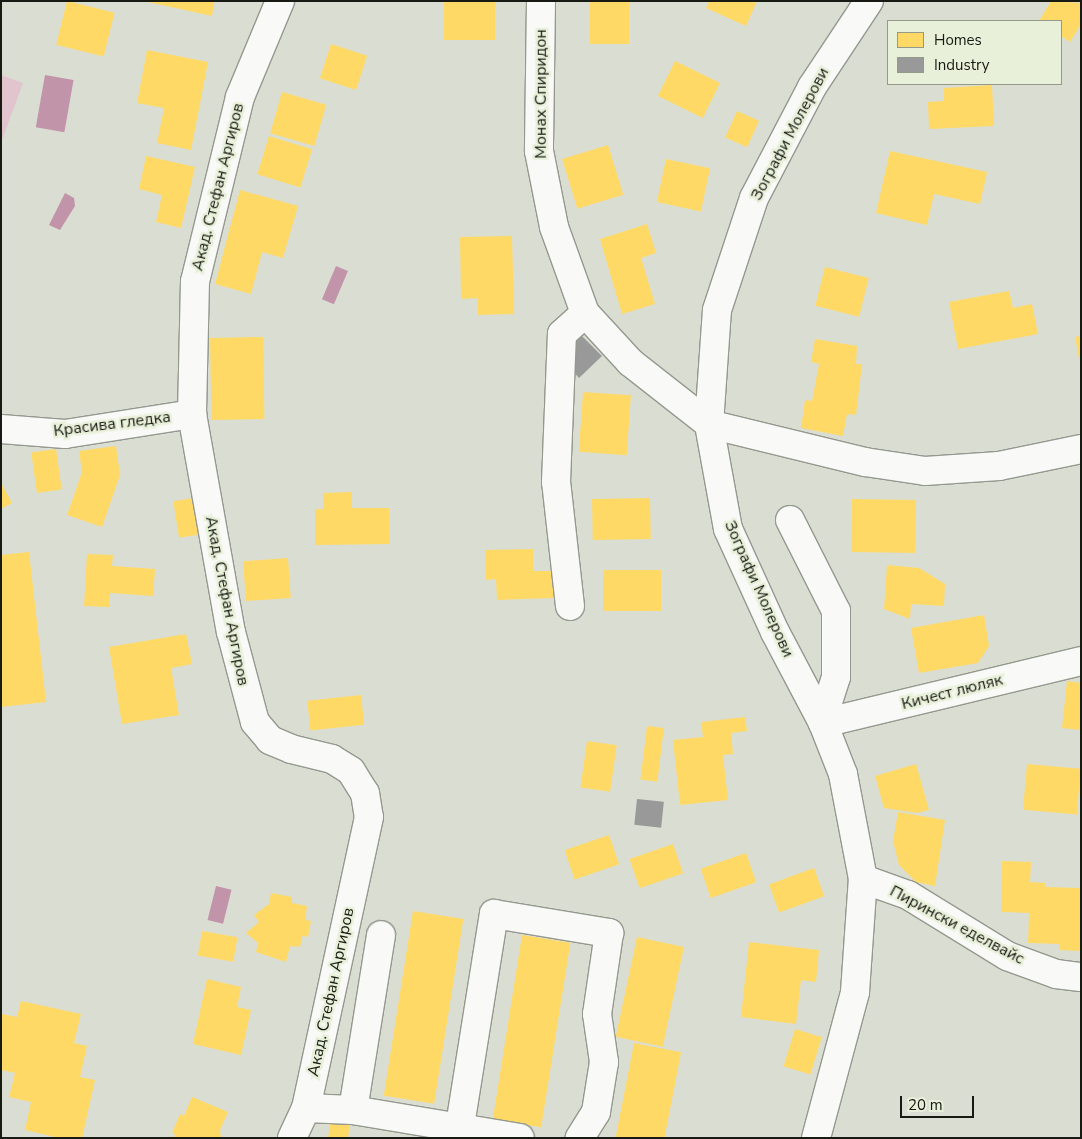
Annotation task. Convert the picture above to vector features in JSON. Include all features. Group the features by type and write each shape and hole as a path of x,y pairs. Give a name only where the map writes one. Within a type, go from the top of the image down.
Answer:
{"street":[{"name":"Акад. Стефан Аргиров","path":"280,1 240,97 195,281 192,414 231,632 255,722 270,740 338,763 351,771 365,793 369,817 306,1108 292,1138"},
{"name":"Монах Спиридон","path":"541,1 539,151 554,227 585,313 630,362 708,424"},
{"name":"Зографи Молерови","path":"816,1138 855,992 863,878 844,774 823,722 776,632 728,529 708,424 718,310 754,198 812,87 869,1"},
{"path":"570,606 556,482 562,334 585,313"},
{"name":"Красива гледка","path":"1,429 65,434 192,414"},
{"path":"708,424 826,454 925,471 999,466 1081,449"},
{"path":"790,520 836,611 836,678 823,722"},
{"name":"Кичест люляк","path":"823,722 1081,661"},
{"name":"Пирински еделвайс","path":"863,878 908,895 1007,956 1056,974 1081,977"},
{"path":"459,1133 494,914 609,933 596,1014 604,1062 596,1112 580,1138"},
{"path":"353,1110 381,936"},
{"path":"306,1108 353,1110 459,1133 520,1138"}],"shaded area":[{"path":"1,75 23,83 1,143"},
{"path":"45,75 74,80 64,132 36,127"},
{"path":"65,193 74,198 75,206 60,230 49,225"},
{"path":"336,266 348,271 334,304 322,299"},
{"path":"216,886 232,890 223,924 208,920"}],"building: Homes":[{"path":"67,1 115,13 104,57 56,45"},
{"path":"143,1 214,1 212,16"},
{"path":"444,1 495,1 495,40 444,40"},
{"path":"590,1 629,1 629,44 590,44"},
{"path":"709,1 757,1 746,26 706,8"},
{"path":"1051,1 1081,3 1081,24 1070,42 1062,37 1062,20 1040,20"},
{"path":"331,44 367,56 356,90 320,78"},
{"path":"147,50 208,62 191,150 157,143 164,108 137,103"},
{"path":"675,61 720,83 703,118 658,96"},
{"path":"992,85 994,126 929,129 928,102 944,101 944,88"},
{"path":"282,92 326,105 314,146 270,133"},
{"path":"737,111 759,121 747,147 725,137"},
{"path":"269,136 312,149 300,187 257,174"},
{"path":"608,145 623,195 577,209 562,159"},
{"path":"890,151 987,172 980,204 934,194 927,225 876,213"},
{"path":"146,156 195,167 181,228 156,222 162,195 139,189"},
{"path":"666,159 710,168 701,211 657,202"},
{"path":"240,190 298,206 283,258 262,252 251,294 215,284"},
{"path":"647,224 656,253 641,258 655,304 622,314 600,239"},
{"path":"512,236 514,314 478,315 478,298 461,299 460,237"},
{"path":"825,267 869,278 859,317 815,306"},
{"path":"1009,291 1013,308 1032,304 1038,334 958,349 949,302"},
{"path":"1081,336 1081,364 1080,364 1075,337"},
{"path":"263,337 264,419 211,420 210,338"},
{"path":"815,339 857,346 856,364 862,364 856,415 847,414 843,436 801,428 805,400 812,401 819,364 811,362"},
{"path":"583,392 631,395 627,455 579,452"},
{"path":"116,446 120,475 102,527 67,515 82,472 79,451"},
{"path":"56,449 62,490 37,493 31,452"},
{"path":"1,483 12,503 1,509"},
{"path":"352,492 352,508 389,508 390,544 315,545 315,509 323,509 323,493"},
{"path":"194,498 200,535 179,538 173,501"},
{"path":"650,498 651,539 593,540 592,499"},
{"path":"852,499 916,500 915,553 851,552"},
{"path":"533,549 533,571 553,571 554,598 497,600 496,579 486,580 485,550"},
{"path":"29,552 46,702 1,707 1,555"},
{"path":"87,554 113,555 112,566 155,569 153,596 110,593 109,607 84,606"},
{"path":"288,558 291,598 246,601 243,561"},
{"path":"887,565 919,568 945,584 944,606 911,604 910,619 884,609"},
{"path":"603,570 661,570 661,611 603,611"},
{"path":"984,615 989,646 978,663 919,673 911,628"},
{"path":"186,634 192,664 171,668 179,715 122,724 109,647"},
{"path":"1067,681 1081,683 1081,730 1062,728"},
{"path":"361,695 364,725 310,730 307,701"},
{"path":"745,717 747,731 731,733 733,754 723,755 728,800 680,805 673,740 703,737 701,722"},
{"path":"647,726 664,728 657,782 640,780"},
{"path":"587,741 617,745 610,792 580,788"},
{"path":"916,764 929,810 917,813 884,808 875,776"},
{"path":"1027,764 1081,769 1077,815 1023,810"},
{"path":"898,812 945,820 935,886 916,882 899,865 893,841"},
{"path":"609,835 619,864 575,880 565,850"},
{"path":"673,844 683,873 640,888 630,859"},
{"path":"746,853 756,882 711,898 701,869"},
{"path":"1002,861 1031,862 1030,882 1045,883 1045,887 1081,888 1081,951 1059,950 1059,944 1028,943 1029,913 1001,912"},
{"path":"814,868 824,896 779,913 769,884"},
{"path":"271,893 292,897 292,903 307,906 305,920 311,921 308,937 302,936 300,947 290,946 286,962 256,952 258,943 246,933 259,922 254,915 269,904"},
{"path":"413,911 463,919 434,1104 384,1096"},
{"path":"202,931 237,937 233,962 198,956"},
{"path":"522,935 570,943 541,1127 493,1120"},
{"path":"637,937 684,947 663,1047 616,1037"},
{"path":"749,942 819,950 816,982 801,980 796,1024 741,1017"},
{"path":"207,979 241,987 237,1007 251,1010 241,1055 193,1044"},
{"path":"21,1001 81,1014 74,1043 87,1046 80,1077 95,1080 82,1138 59,1138 25,1130 31,1102 9,1097 15,1073 1,1070 1,1017 2,1014 17,1017"},
{"path":"795,1029 822,1037 810,1074 784,1066"},
{"path":"634,1043 681,1052 664,1138 616,1138"},
{"path":"192,1097 228,1112 220,1130 221,1138 174,1138 175,1134 172,1133 180,1114 184,1116"},
{"path":"331,1118 350,1121 348,1138 328,1138"}],"building: Industry":[{"path":"579,333 602,356 579,378 568,366 568,343"},
{"path":"637,799 664,802 661,828 634,825"}]}
